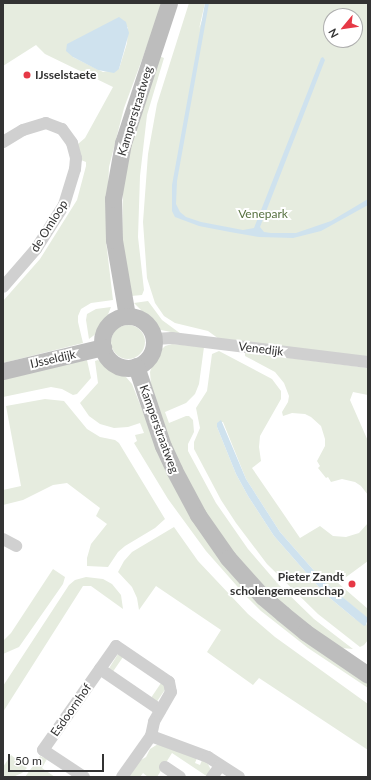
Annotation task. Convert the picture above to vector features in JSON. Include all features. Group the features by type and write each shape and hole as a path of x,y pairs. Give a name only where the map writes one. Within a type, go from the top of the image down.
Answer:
{"main road":[{"name":"Kamperstraatweg","path":"127,316 114,240 113,199 123,143 169,3"},
{"path":"127,316 142,320 149,326 154,339 153,350 149,357 136,366 126,368 112,362 107,357 103,348 103,334 107,327 119,317 127,316"},
{"name":"IJsseldijk","path":"3,371 103,348"},
{"name":"Kamperstraatweg","path":"136,366 163,446 198,515 212,536 245,578 283,614 304,632 368,675"}],"street":[{"name":"de Omloop","path":"3,142 23,130 46,123 62,129 72,143 76,158 75,169 64,205 36,249 3,287"},
{"name":"Venedijk","path":"154,339 172,338 368,362"},
{"path":"3,539 16,546"},
{"name":"Esdoornhof","path":"84,777 43,750 116,646 169,682 171,692 154,722 151,736 122,777"},
{"path":"100,669 160,710"},
{"path":"151,736 208,757 239,777"},
{"path":"212,777 220,766"},
{"path":"165,767 180,777"}],"green space":[{"path":"3,3 163,3 124,108 109,167 106,241 113,300 91,303 81,309 78,316 78,322 83,343 3,363 3,301 40,259 77,200 86,166 86,162 81,160 78,144 85,138 113,87 45,54 36,45 3,66","holes":["128,27 127,43 119,69 103,72 73,57"]},
{"name":"Venepark","path":"189,3 205,3 199,29 208,3 368,3 368,357 219,339 208,331 175,323 164,316 155,303 147,278 143,222 148,154 157,104"},
{"path":"159,56 164,58 147,115 140,176 138,237 144,290 142,295 131,296 122,249 123,186 130,145"},
{"path":"148,301 162,320 181,334 161,330 134,303"},
{"path":"111,307 107,317 97,333 89,339 86,320 87,314 96,309"},
{"path":"125,325 131,325 135,326 142,332 145,342 144,349 138,356 131,359 125,359 121,358 114,352 111,345 111,339 112,335 118,328"},
{"path":"172,344 204,347 199,384 195,394 186,403 165,412 169,423 186,416 189,416 193,420 194,432 188,444 188,451 216,503 248,549 279,585 314,619 353,649 341,648 312,628 274,597 240,561 210,522 174,454 151,385 150,372 153,363 159,352 165,346"},
{"path":"219,351 272,379 281,391 281,399 260,436 259,447 261,461 252,468 300,538 320,526 333,536 346,537 359,533 368,523 368,561 338,583 368,609 368,619 324,582 280,532 246,479 223,422 217,423 217,427 236,474 248,496 274,536 325,594 354,618 366,625 368,622 368,640 360,647 318,614 267,564 236,523 221,500 194,449 194,442 200,428 196,408 207,391 212,354"},
{"path":"245,352 368,368 368,395 353,392 350,400 368,441 368,495 361,486 355,482 342,479 331,482 328,477 326,478 318,468 320,466 317,461 325,446 325,439 321,426 305,414 292,413 283,416 282,412 288,402 289,396 284,383 275,372 245,356"},
{"path":"87,360 91,378 77,394 73,395 62,389 51,387 3,397 3,376"},
{"path":"98,360 126,377 132,384 147,422 206,539 368,683 368,688 308,648 261,611 206,551 168,499 134,443 137,441 135,435 144,433 140,423 128,427 114,428 100,424 89,416 80,403 98,383 95,361"},
{"path":"45,399 64,401 87,429 100,437 115,440 119,443 165,519 155,528 125,546 118,552 108,567 87,566 87,558 91,544 107,524 96,516 100,508 67,483 53,485 23,500 3,505 3,490 21,486 6,406"},
{"path":"174,527 198,561 248,614 275,637 368,704 368,750 259,678 253,685 207,652 221,630 156,586 139,610 137,598 132,587 118,572 124,561 132,552"},
{"path":"53,569 65,577 63,584 19,647 3,654 3,641 11,633"},
{"path":"86,577 103,579 112,584 121,595 123,609 91,586 83,586 3,712 3,686 69,585 75,580"},
{"path":"118,654 123,657 112,673 108,670"},
{"path":"161,683 167,687 156,703 150,699"},
{"path":"158,744 197,758 195,763 200,765 202,760 208,764 211,770 208,777 172,753 157,777 148,777 143,773 140,777 128,777 136,763 146,757 150,749"},
{"path":"11,755 27,768 22,773 13,777 3,777 3,767"},
{"path":"40,756 47,759 42,768 55,777 25,777"}],"water":[{"path":"205,3 209,3 177,181 176,204 180,212 186,217 201,222 243,230 254,228 321,58 323,57 325,60 260,227 264,232 296,233 331,221 368,199 368,205 321,231 293,238 259,237 230,232 199,226 175,217 172,211 172,185"},
{"path":"119,17 126,22 129,33 119,69 114,73 98,70 73,57 66,51 67,44"},
{"path":"221,420 246,479 280,532 324,582 368,618 366,625 364,626 325,594 274,536 248,496 236,474 217,427 217,423"}],"place":[{"name":"IJsselstaete","path":"27,75"},
{"name":"Pieter Zandt scholengemeenschap","path":"352,584"}]}
